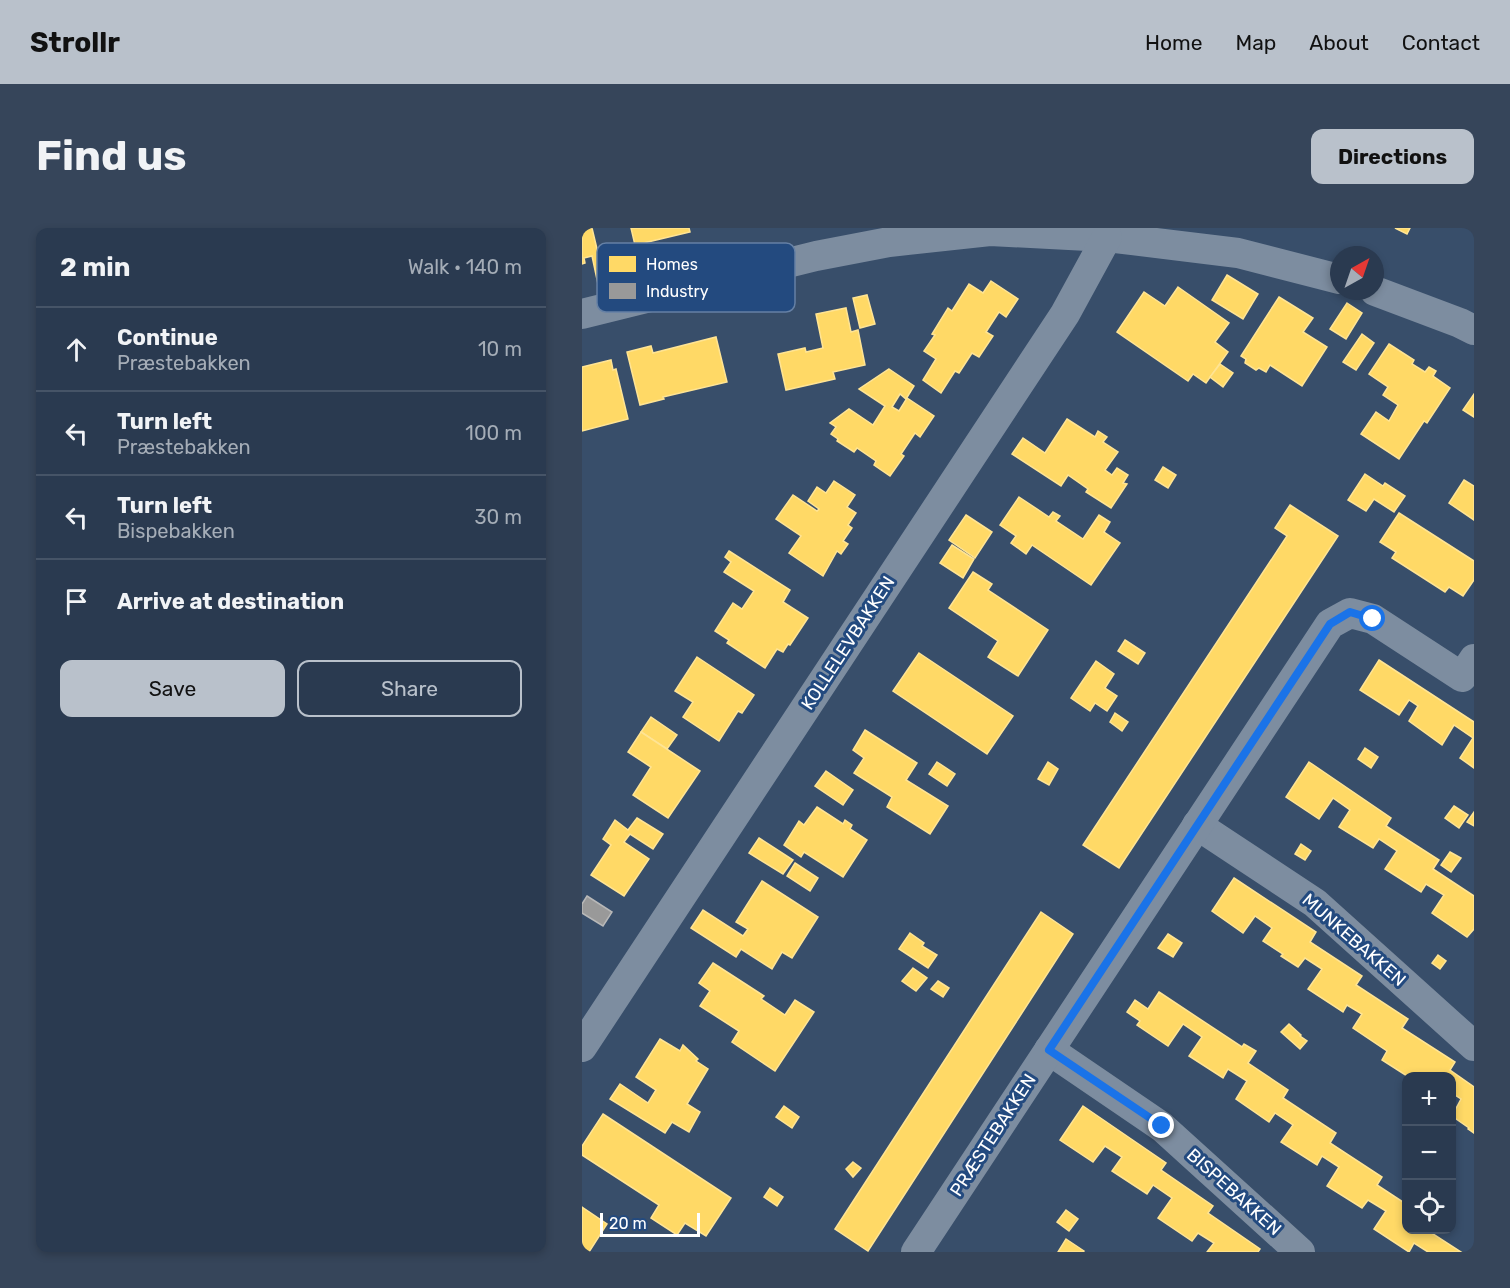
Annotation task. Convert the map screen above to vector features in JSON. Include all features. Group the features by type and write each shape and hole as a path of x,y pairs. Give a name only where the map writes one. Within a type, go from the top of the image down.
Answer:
{"street":[{"path":"795,261 889,242 990,231 1107,237 1238,253 1330,277"},
{"name":"KOLLELEVBAKKEN","path":"586,1034 1065,314 1107,237"},
{"path":"1384,294 1474,330"},
{"path":"582,314 597,310"},
{"name":"PRÆSTEBAKKEN","path":"916,1252 1330,624 1350,612 1373,619 1470,675"},
{"name":"MUNKEBAKKEN","path":"1197,825 1315,903 1474,1046"},
{"name":"BISPEBAKKEN","path":"1049,1050 1162,1126 1299,1252"}],"building: Homes":[{"path":"582,228 592,228 597,249 597,279 592,256 584,258 585,263 582,264"},
{"path":"631,228 689,228 690,232 643,243 635,243"},
{"path":"1395,228 1410,228 1407,234"},
{"path":"1227,275 1258,294 1243,319 1212,300"},
{"path":"991,281 1018,299 1006,317 999,312 986,332 993,336 979,357 972,353 959,373 955,371 941,393 923,380 936,359 924,351 935,335 932,334 948,308 952,311 969,284 983,293"},
{"path":"1178,287 1229,323 1215,342 1228,352 1206,383 1193,374 1188,381 1117,332 1144,292 1165,306"},
{"path":"867,295 875,324 860,328 853,298"},
{"path":"1279,297 1313,318 1303,332 1327,347 1302,386 1270,365 1266,372 1259,368 1256,370 1245,363 1246,359 1241,356"},
{"path":"1347,303 1362,313 1346,339 1330,329"},
{"path":"846,308 851,332 858,330 865,365 833,372 835,379 786,390 778,354 805,348 806,352 823,348 816,314"},
{"path":"1362,334 1374,343 1356,370 1343,362"},
{"path":"716,337 727,382 663,397 664,399 640,405 627,352 651,346 653,353"},
{"path":"1389,344 1414,360 1412,364 1425,372 1429,367 1436,371 1433,376 1450,388 1427,423 1424,421 1399,459 1361,434 1376,412 1389,421 1398,405 1383,395 1388,387 1369,374"},
{"path":"611,360 613,370 616,369 628,419 582,431 582,367"},
{"path":"1220,364 1233,373 1223,387 1210,377"},
{"path":"889,369 914,386 906,399 900,394 892,407 899,411 907,398 934,416 920,437 915,433 901,454 904,456 890,476 874,465 876,461 857,448 854,452 837,441 838,439 831,434 836,427 830,423 849,409 873,425 885,406 859,389"},
{"path":"1474,394 1474,417 1463,410"},
{"path":"1067,419 1095,437 1098,431 1107,437 1103,442 1118,452 1105,470 1112,475 1117,468 1128,475 1123,483 1127,484 1111,508 1086,492 1088,489 1068,475 1061,486 1012,454 1023,438 1045,453"},
{"path":"1163,467 1176,475 1168,488 1155,480"},
{"path":"1365,474 1383,486 1385,483 1405,496 1394,512 1374,499 1366,511 1348,500"},
{"path":"1464,480 1474,486 1474,520 1449,503"},
{"path":"834,481 855,495 847,507 856,513 848,525 852,528 843,541 848,544 841,554 837,551 823,576 789,553 801,536 776,519 793,495 817,511 819,509 808,501 817,487 826,493"},
{"path":"1019,497 1049,517 1053,512 1060,516 1056,521 1083,539 1099,515 1110,522 1104,532 1120,543 1091,585 1032,545 1026,554 1011,543 1016,536 1000,525"},
{"path":"1290,505 1338,536 1119,868 1083,845 1287,536 1275,528"},
{"path":"1399,513 1474,561 1474,580 1463,596 1449,587 1445,592 1392,558 1396,552 1380,542"},
{"path":"966,515 992,532 975,558 949,540"},
{"path":"952,545 974,559 963,578 940,563"},
{"path":"729,551 790,590 783,602 808,618 790,645 788,644 783,652 777,649 765,668 727,643 729,640 715,631 733,603 742,609 754,591 724,572 731,562 725,557"},
{"path":"973,572 992,584 988,590 1048,630 1018,676 988,657 998,641 949,608"},
{"path":"1125,640 1145,653 1138,664 1118,651"},
{"path":"919,653 1013,716 987,754 893,691"},
{"path":"697,657 754,695 742,713 738,711 719,741 683,717 693,702 675,691"},
{"path":"1379,660 1474,722 1474,768 1460,758 1473,738 1454,725 1442,745 1409,721 1418,706 1409,700 1399,715 1360,690"},
{"path":"1096,661 1114,674 1105,688 1117,696 1107,711 1095,703 1090,711 1071,698"},
{"path":"1115,713 1128,722 1122,731 1110,722"},
{"path":"651,717 677,735 667,749 641,732"},
{"path":"865,730 917,763 906,780 948,806 930,834 887,807 892,797 854,773 864,758 853,750"},
{"path":"641,732 700,771 668,818 633,795 651,767 628,752"},
{"path":"1365,748 1378,757 1371,768 1358,759"},
{"path":"937,762 955,774 947,786 929,774"},
{"path":"1048,762 1058,769 1049,785 1038,779"},
{"path":"1309,762 1391,818 1386,826 1439,860 1433,869 1474,896 1474,929 1467,937 1432,913 1444,895 1426,884 1421,892 1385,869 1397,851 1379,839 1373,848 1339,827 1350,810 1333,798 1319,819 1286,797"},
{"path":"826,771 853,790 843,805 815,786"},
{"path":"1454,806 1468,815 1459,828 1445,818"},
{"path":"817,807 843,824 845,820 852,825 850,829 867,840 843,877 804,852 801,857 784,845 799,821 804,825"},
{"path":"1474,812 1474,826 1467,822"},
{"path":"637,818 663,834 653,849 630,834 624,842 649,859 624,896 591,875 611,845 603,839 615,820 628,830"},
{"path":"759,838 793,860 783,874 749,853"},
{"path":"1301,844 1311,851 1305,860 1295,854"},
{"path":"1450,852 1461,858 1451,872 1441,865"},
{"path":"795,863 818,878 810,891 787,876"},
{"path":"1234,878 1316,932 1310,942 1362,976 1356,985 1408,1019 1402,1028 1455,1062 1450,1070 1453,1072 1402,1073 1382,1060 1387,1051 1353,1028 1362,1014 1347,1005 1343,1012 1308,989 1322,969 1305,958 1298,967 1281,956 1283,954 1263,941 1272,928 1255,916 1243,933 1212,911"},
{"path":"762,881 818,917 792,958 782,952 772,969 741,949 736,957 691,928 703,910 743,936 748,929 736,922"},
{"path":"1041,912 1073,934 868,1251 835,1229"},
{"path":"910,933 924,943 922,946 937,955 928,968 899,949"},
{"path":"1168,934 1182,943 1173,957 1158,948"},
{"path":"1438,955 1446,961 1440,969 1432,963"},
{"path":"713,963 764,996 761,999 785,1015 795,1000 814,1012 775,1071 732,1042 739,1031 700,1006 710,991 699,983"},
{"path":"913,968 927,978 916,991 902,981"},
{"path":"938,981 949,988 943,997 931,989"},
{"path":"1159,992 1242,1047 1244,1044 1256,1051 1248,1063 1288,1090 1283,1098 1336,1133 1330,1143 1382,1177 1377,1185 1402,1201 1402,1234 1433,1234 1461,1252 1428,1252 1414,1243 1409,1252 1374,1229 1386,1211 1368,1200 1362,1208 1327,1186 1339,1167 1322,1156 1317,1165 1281,1142 1293,1125 1275,1113 1269,1122 1236,1099 1247,1081 1228,1069 1223,1078 1189,1056 1202,1037 1183,1024 1168,1046 1137,1025 1140,1021 1127,1012 1135,1000 1148,1009"},
{"path":"1289,1024 1307,1041 1300,1049 1281,1032"},
{"path":"660,1039 680,1051 683,1045 698,1059 696,1061 708,1069 687,1104 700,1112 689,1132 672,1122 665,1133 610,1099 620,1084 648,1103 656,1090 636,1077"},
{"path":"1456,1074 1474,1087 1474,1133 1456,1119 1456,1108 1461,1099 1456,1096"},
{"path":"784,1106 799,1117 792,1128 776,1117"},
{"path":"1083,1106 1166,1163 1161,1170 1213,1206 1208,1213 1260,1249 1258,1252 1207,1252 1214,1243 1198,1233 1192,1241 1158,1218 1172,1198 1153,1185 1147,1194 1112,1171 1122,1157 1105,1146 1093,1162 1060,1140"},
{"path":"603,1114 731,1198 706,1236 685,1223 677,1235 651,1218 659,1205 582,1155 582,1146"},
{"path":"853,1162 861,1168 853,1177 846,1169"},
{"path":"770,1188 783,1197 777,1206 764,1197"},
{"path":"582,1207 607,1224 589,1252 582,1252"},
{"path":"1066,1210 1078,1219 1069,1231 1057,1222"},
{"path":"1066,1239 1084,1251 1058,1252"}],"building: Industry":[{"path":"587,896 612,912 603,926 582,913 582,904"}],"route":[{"path":"1162,1126 1049,1050 1330,624 1350,612 1373,619"}]}
